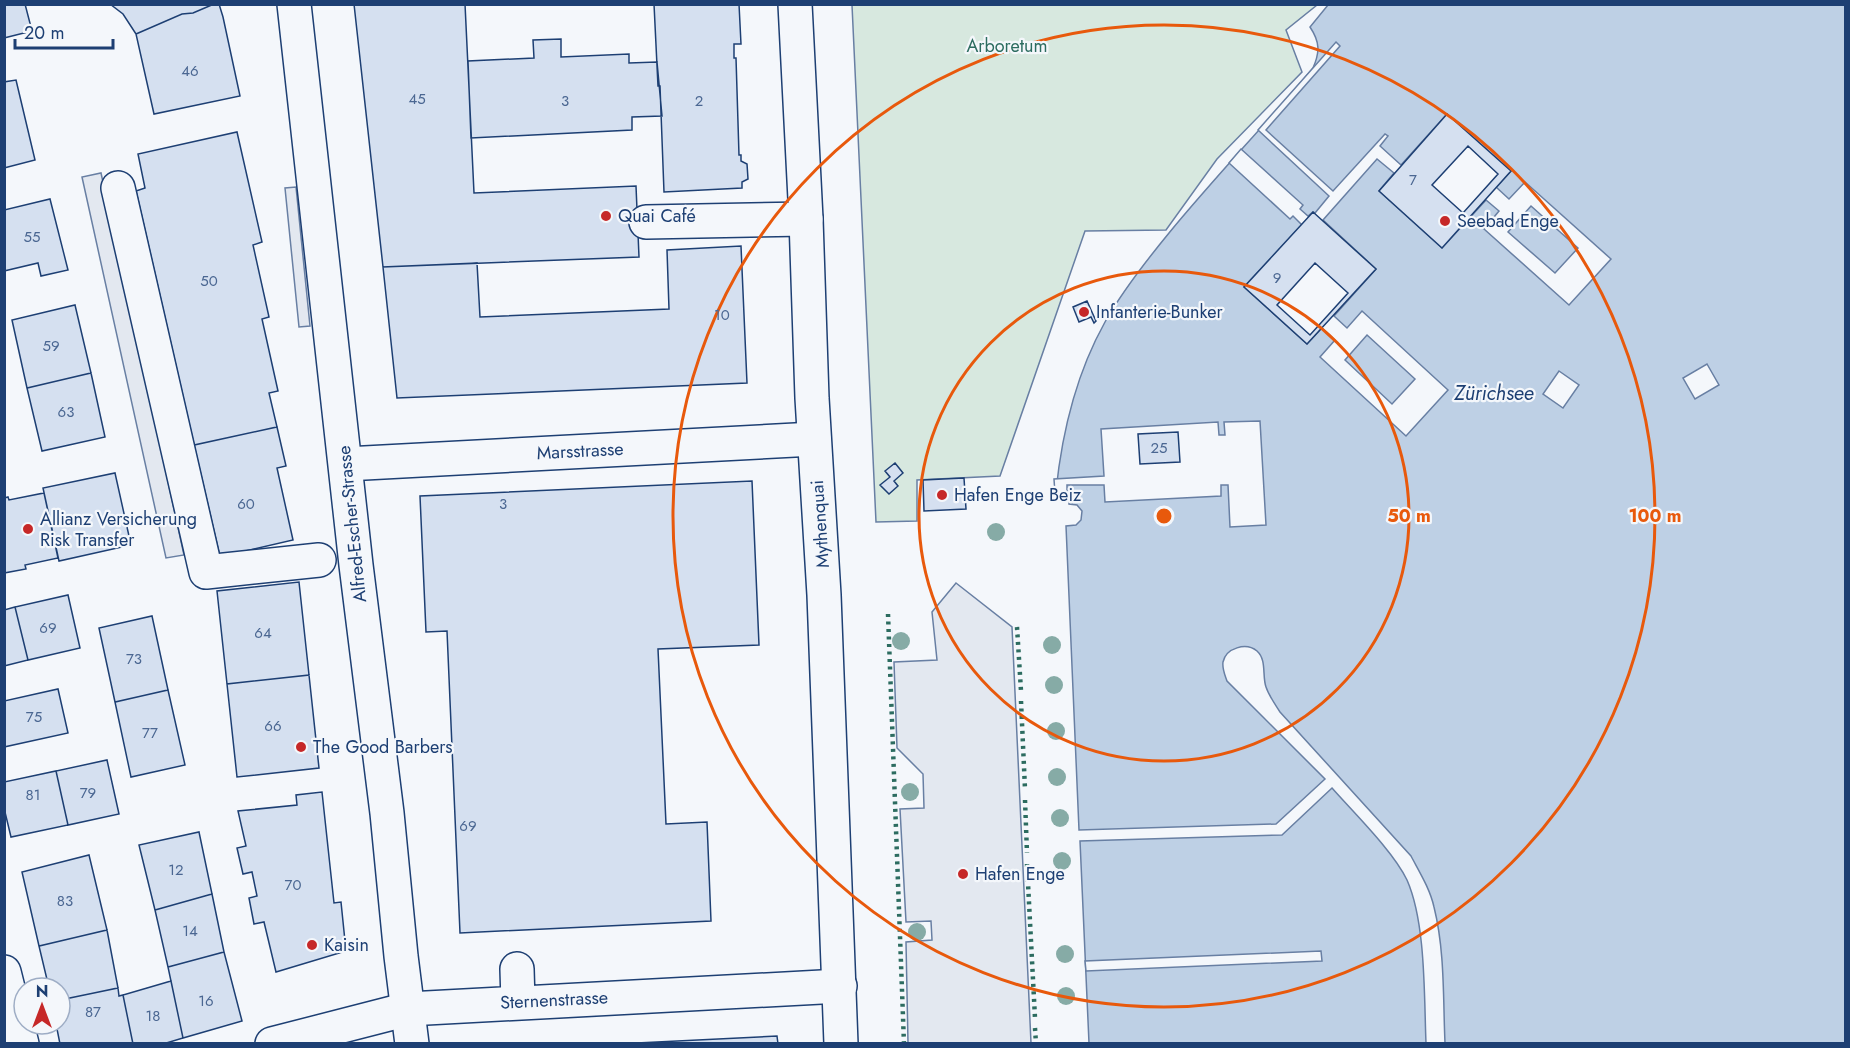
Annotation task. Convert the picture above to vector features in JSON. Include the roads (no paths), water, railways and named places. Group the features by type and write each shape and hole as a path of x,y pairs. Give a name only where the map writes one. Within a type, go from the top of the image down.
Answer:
{"main road":[{"name":"Alfred-Escher-Strasse","path":"294,4 412,1044"},
{"name":"Mythenquai","path":"795,4 814,439 824,596 841,1044"},
{"path":"118,188 206,572 319,560"},
{"path":"646,222 806,219"},
{"name":"Marsstrasse","path":"346,464 814,439"},
{"path":"517,969 518,1002"},
{"path":"4,972 22,1044"},
{"name":"Sternenstrasse","path":"272,1044 408,1009 840,986"}],"water":[{"name":"Zürichsee","path":"1328,5 1845,5 1845,1043 1445,1043 1443,975 1438,924 1424,881 1411,856 1280,712 1266,687 1262,659 1253,648 1237,648 1228,653 1223,662 1227,681 1325,779 1276,824 1079,830 1066,526 1076,525 1081,520 1082,511 1077,505 1069,504 1069,491 1056,491 1066,425 1078,383 1105,322 1127,287 1186,212 1313,68 1318,47 1316,37 1310,27"},
{"path":"1332,788 1383,845 1407,880 1418,917 1421,938 1426,1043 1089,1043 1080,841 1282,835"}],"place":[{"name":"Quai Café","path":"606,216"},
{"name":"Seebad Enge","path":"1445,221"},
{"name":"Infanterie-Bunker","path":"1084,312"},
{"name":"Hafen Enge Beiz","path":"942,495"},
{"name":"Allianz Versicherung Risk Transfer","path":"28,529"},
{"name":"The Good Barbers","path":"301,747"},
{"name":"Hafen Enge","path":"963,874"},
{"name":"Kaisin","path":"312,945"}],"park label":[{"name":"Arboretum","path":"1007,46"}]}
